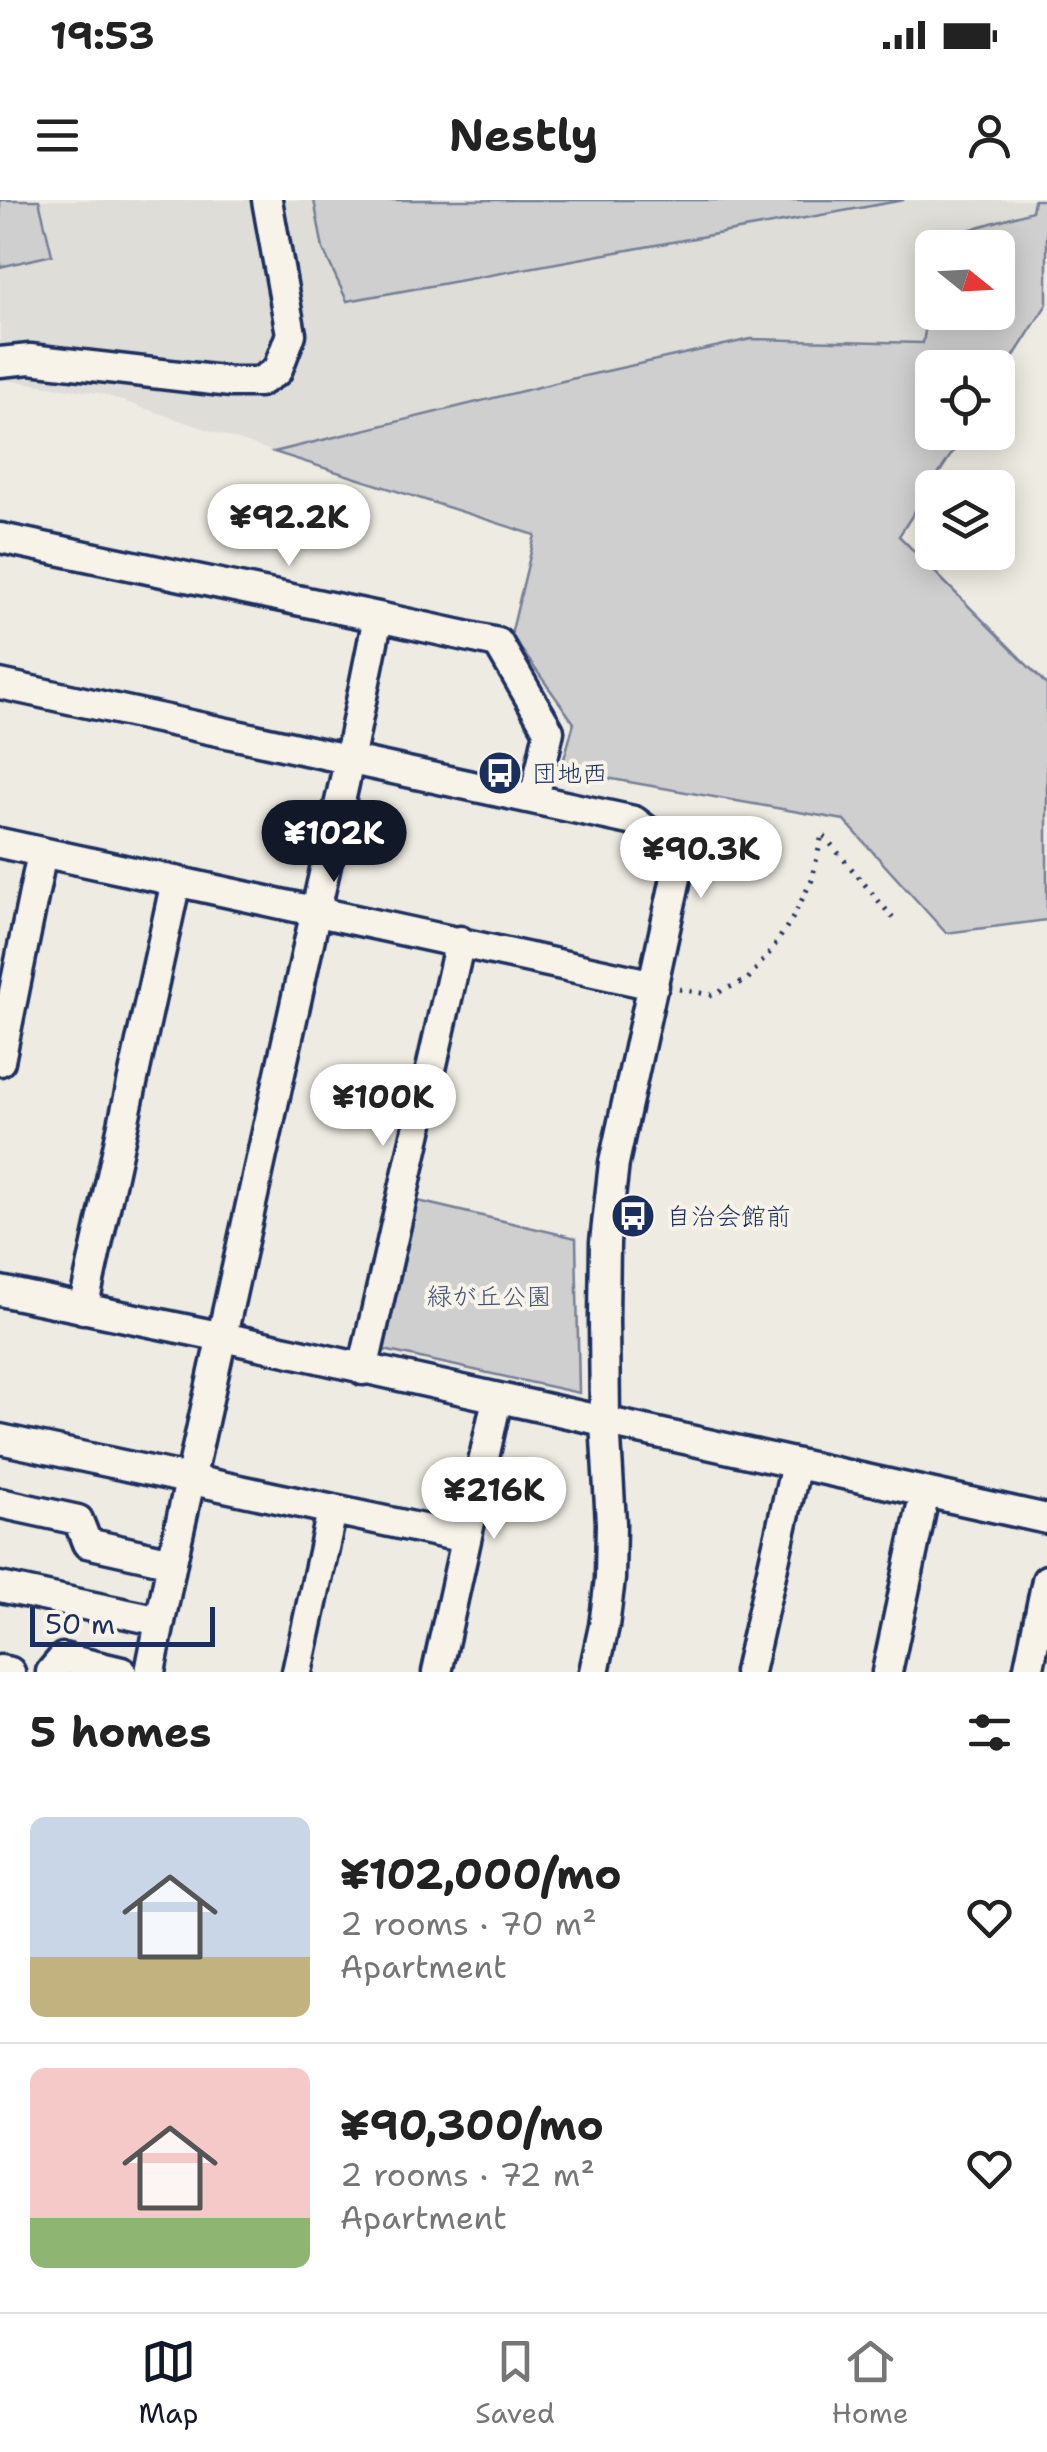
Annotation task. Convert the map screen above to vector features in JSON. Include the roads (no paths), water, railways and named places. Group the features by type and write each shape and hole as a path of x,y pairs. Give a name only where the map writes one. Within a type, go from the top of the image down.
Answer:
{"street":[{"path":"0,362 30,359 231,382 259,382 278,371 291,334 266,200"},
{"path":"0,538 498,644 549,730 534,799"},
{"path":"150,1672 378,617"},
{"path":"0,684 634,821 669,852 676,878 614,1163 605,1242 610,1579 594,1672"},
{"path":"0,844 654,984"},
{"path":"0,1061 42,853"},
{"path":"83,1309 176,881"},
{"path":"363,1370 460,941"},
{"path":"0,1291 1047,1519"},
{"path":"437,1672 497,1399"},
{"path":"0,1439 466,1538"},
{"path":"749,1672 796,1464"},
{"path":"887,1672 926,1492"},
{"path":"0,1503 78,1520 86,1543 172,1562"},
{"path":"296,1672 332,1511"},
{"path":"1028,1672 1047,1580"},
{"path":"0,1586 160,1621"},
{"path":"50,1672 63,1658 122,1672"},
{"path":"0,1670 10,1672"}],"place":[{"name":"団地西","path":"500,773"},
{"name":"自治会館前","path":"633,1216"}],"park label":[{"name":"緑が丘公園","path":"489,1296"}]}
